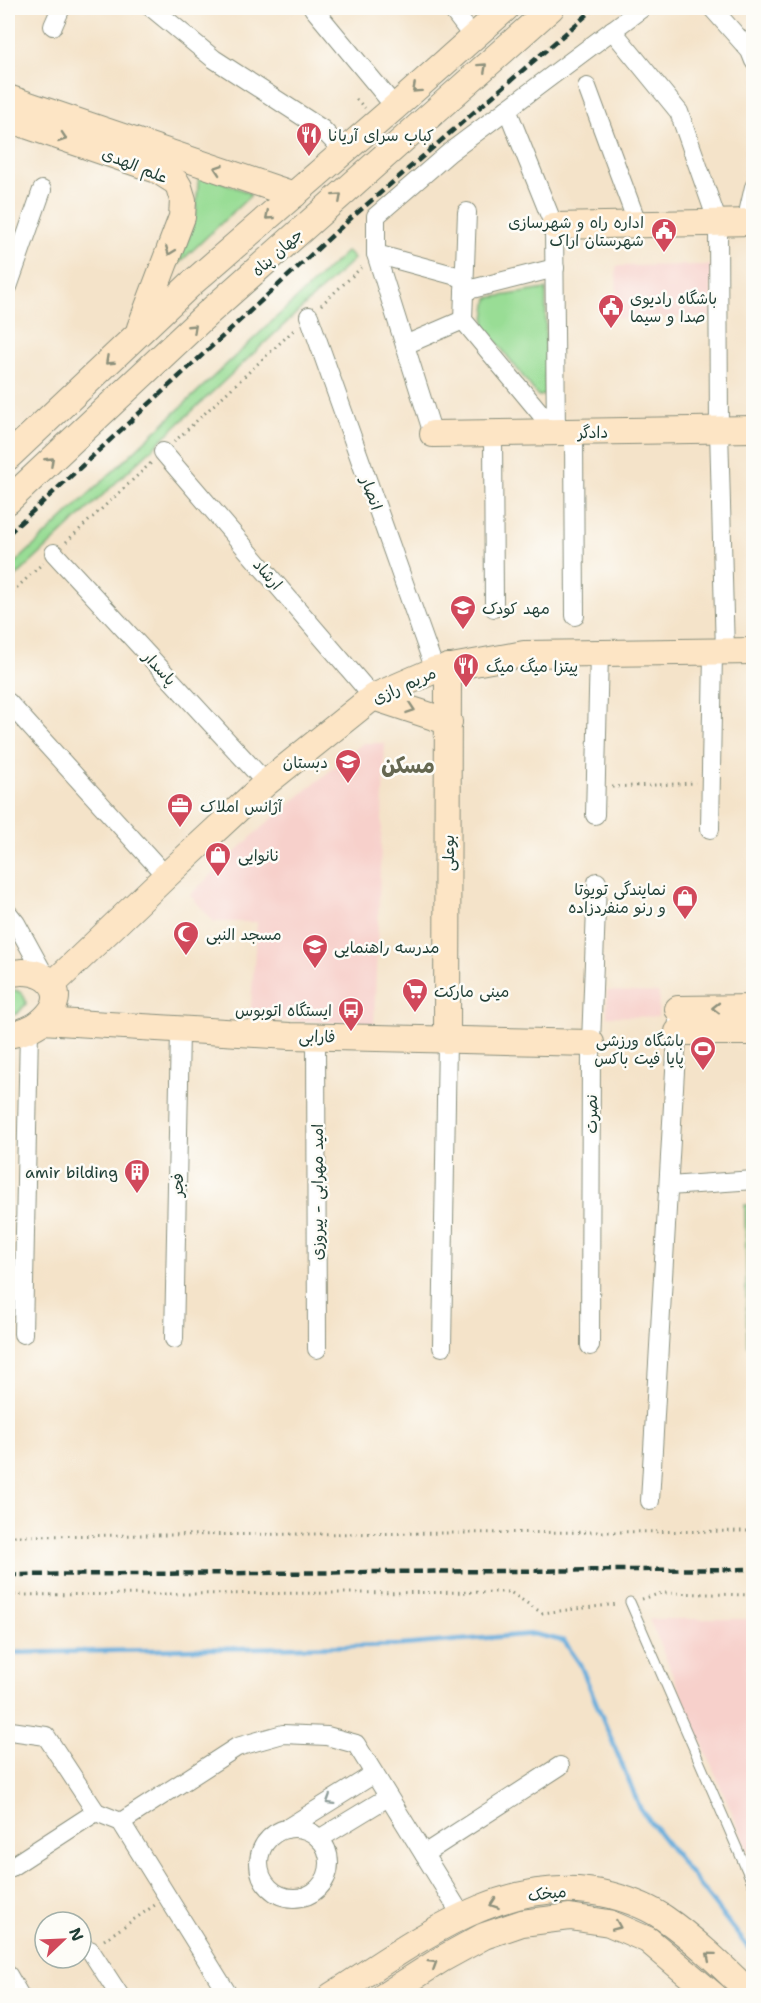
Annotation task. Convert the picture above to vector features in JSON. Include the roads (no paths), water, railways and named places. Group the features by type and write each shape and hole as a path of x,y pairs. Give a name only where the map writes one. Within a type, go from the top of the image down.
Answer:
{"street":[{"path":"53,26 61,8"},
{"path":"152,8 214,59 322,129 344,152"},
{"path":"313,8 395,107"},
{"path":"451,8 473,37"},
{"name":"جهان پناه","path":"9,451 192,283 506,8"},
{"name":"جهان پناه","path":"8,501 216,306 551,8"},
{"path":"433,434 376,254 376,216 450,152 642,8"},
{"path":"712,8 750,51 753,61"},
{"path":"612,30 679,112 718,223 719,652 710,829"},
{"path":"587,87 638,225"},
{"name":"علم الهدی","path":"8,98 294,195"},
{"path":"507,109 554,226 575,616"},
{"name":"علم الهدی","path":"8,119 149,168 176,182 183,200 182,217 137,334"},
{"path":"176,182 184,171 183,158"},
{"path":"554,226 750,222 753,187"},
{"path":"8,287 42,190"},
{"path":"467,212 463,320 565,432"},
{"path":"376,254 464,284 555,268"},
{"name":"انصار","path":"309,316 441,668"},
{"path":"405,345 463,320"},
{"name":"دادگر","path":"433,434 753,429"},
{"path":"493,433 494,608"},
{"name":"ارشاد","path":"163,452 373,697"},
{"name":"پاسدار","path":"54,553 266,783"},
{"name":"مریم رازی","path":"49,980 266,783 373,697 441,668 524,654 753,651"},
{"path":"595,815 599,653"},
{"name":"بوعلی","path":"441,668 448,722 447,1040"},
{"path":"373,697 448,722"},
{"path":"8,702 166,876"},
{"name":"نصرت","path":"590,1346 591,1042 597,882"},
{"path":"8,913 49,980 54,1003 26,1029 23,1334"},
{"path":"8,974 21,971 49,980"},
{"path":"678,1021 753,1008"},
{"path":"678,1021 753,1032"},
{"path":"650,1501 678,1021"},
{"name":"فارابی","path":"26,1029 591,1042"},
{"name":"فجر","path":"174,1339 180,1031"},
{"name":"امید مهرابی - پیروزی","path":"316,1036 317,1349"},
{"path":"442,1347 447,1040"},
{"path":"669,1186 753,1180"},
{"path":"8,1733 11,1731 46,1736 96,1812 121,1822 229,1995"},
{"path":"121,1822 237,1747 283,1734 327,1736 356,1744 462,1916"},
{"path":"424,1854 560,1766"},
{"path":"286,1829 298,1828 319,1839 328,1859 328,1870 324,1881 317,1889 296,1898 285,1897 275,1892 261,1874 259,1863 261,1851 267,1841 275,1833 286,1829 374,1774"},
{"path":"319,1839 388,1797"},
{"path":"8,1869 96,1812"},
{"name":"میخک","path":"331,1995 462,1916 505,1900 539,1891 569,1889 633,1901 663,1917 753,1995"},
{"name":"میخک","path":"396,1992 442,1959 484,1936 522,1923 570,1917 609,1923 648,1940 714,1995"},
{"path":"93,1954 120,1995"},
{"path":"8,1976 20,1995"}],"lane":[{"path":"630,1602 753,1887"}],"waterway":[{"path":"8,1653 402,1645 534,1634 564,1641 580,1664 641,1810 754,1955"}],"railway":[{"path":"8,534 350,219 595,8"},
{"path":"8,1575 754,1569"}],"place":[{"name":"کباب سرای آریانا","path":"309,158"},
{"name":"اداره راه و شهرسازی شهرستان اراک","path":"664,254"},
{"name":"باشگاه رادیوی صدا و سیما","path":"611,330"},
{"name":"مهد کودک","path":"463,631"},
{"name":"پیتزا میگ میگ","path":"466,689"},
{"name":"دبستان","path":"348,785"},
{"name":"آژانس املاک","path":"180,829"},
{"name":"نانوایی","path":"218,878"},
{"name":"نمایندگی تویوتا و رنو منفردزاده","path":"685,921"},
{"name":"مسجد النبی","path":"186,957"},
{"name":"مدرسه راهنمایی","path":"315,970"},
{"name":"مینی مارکت","path":"415,1014"},
{"name":"ایستگاه اتوبوس","path":"351,1033"},
{"name":"باشگاه ورزشی پایا فیت باکس","path":"703,1072"},
{"name":"amir bilding","path":"137,1195"}],"district":[{"name":"مسکن","path":"408,765"}]}
